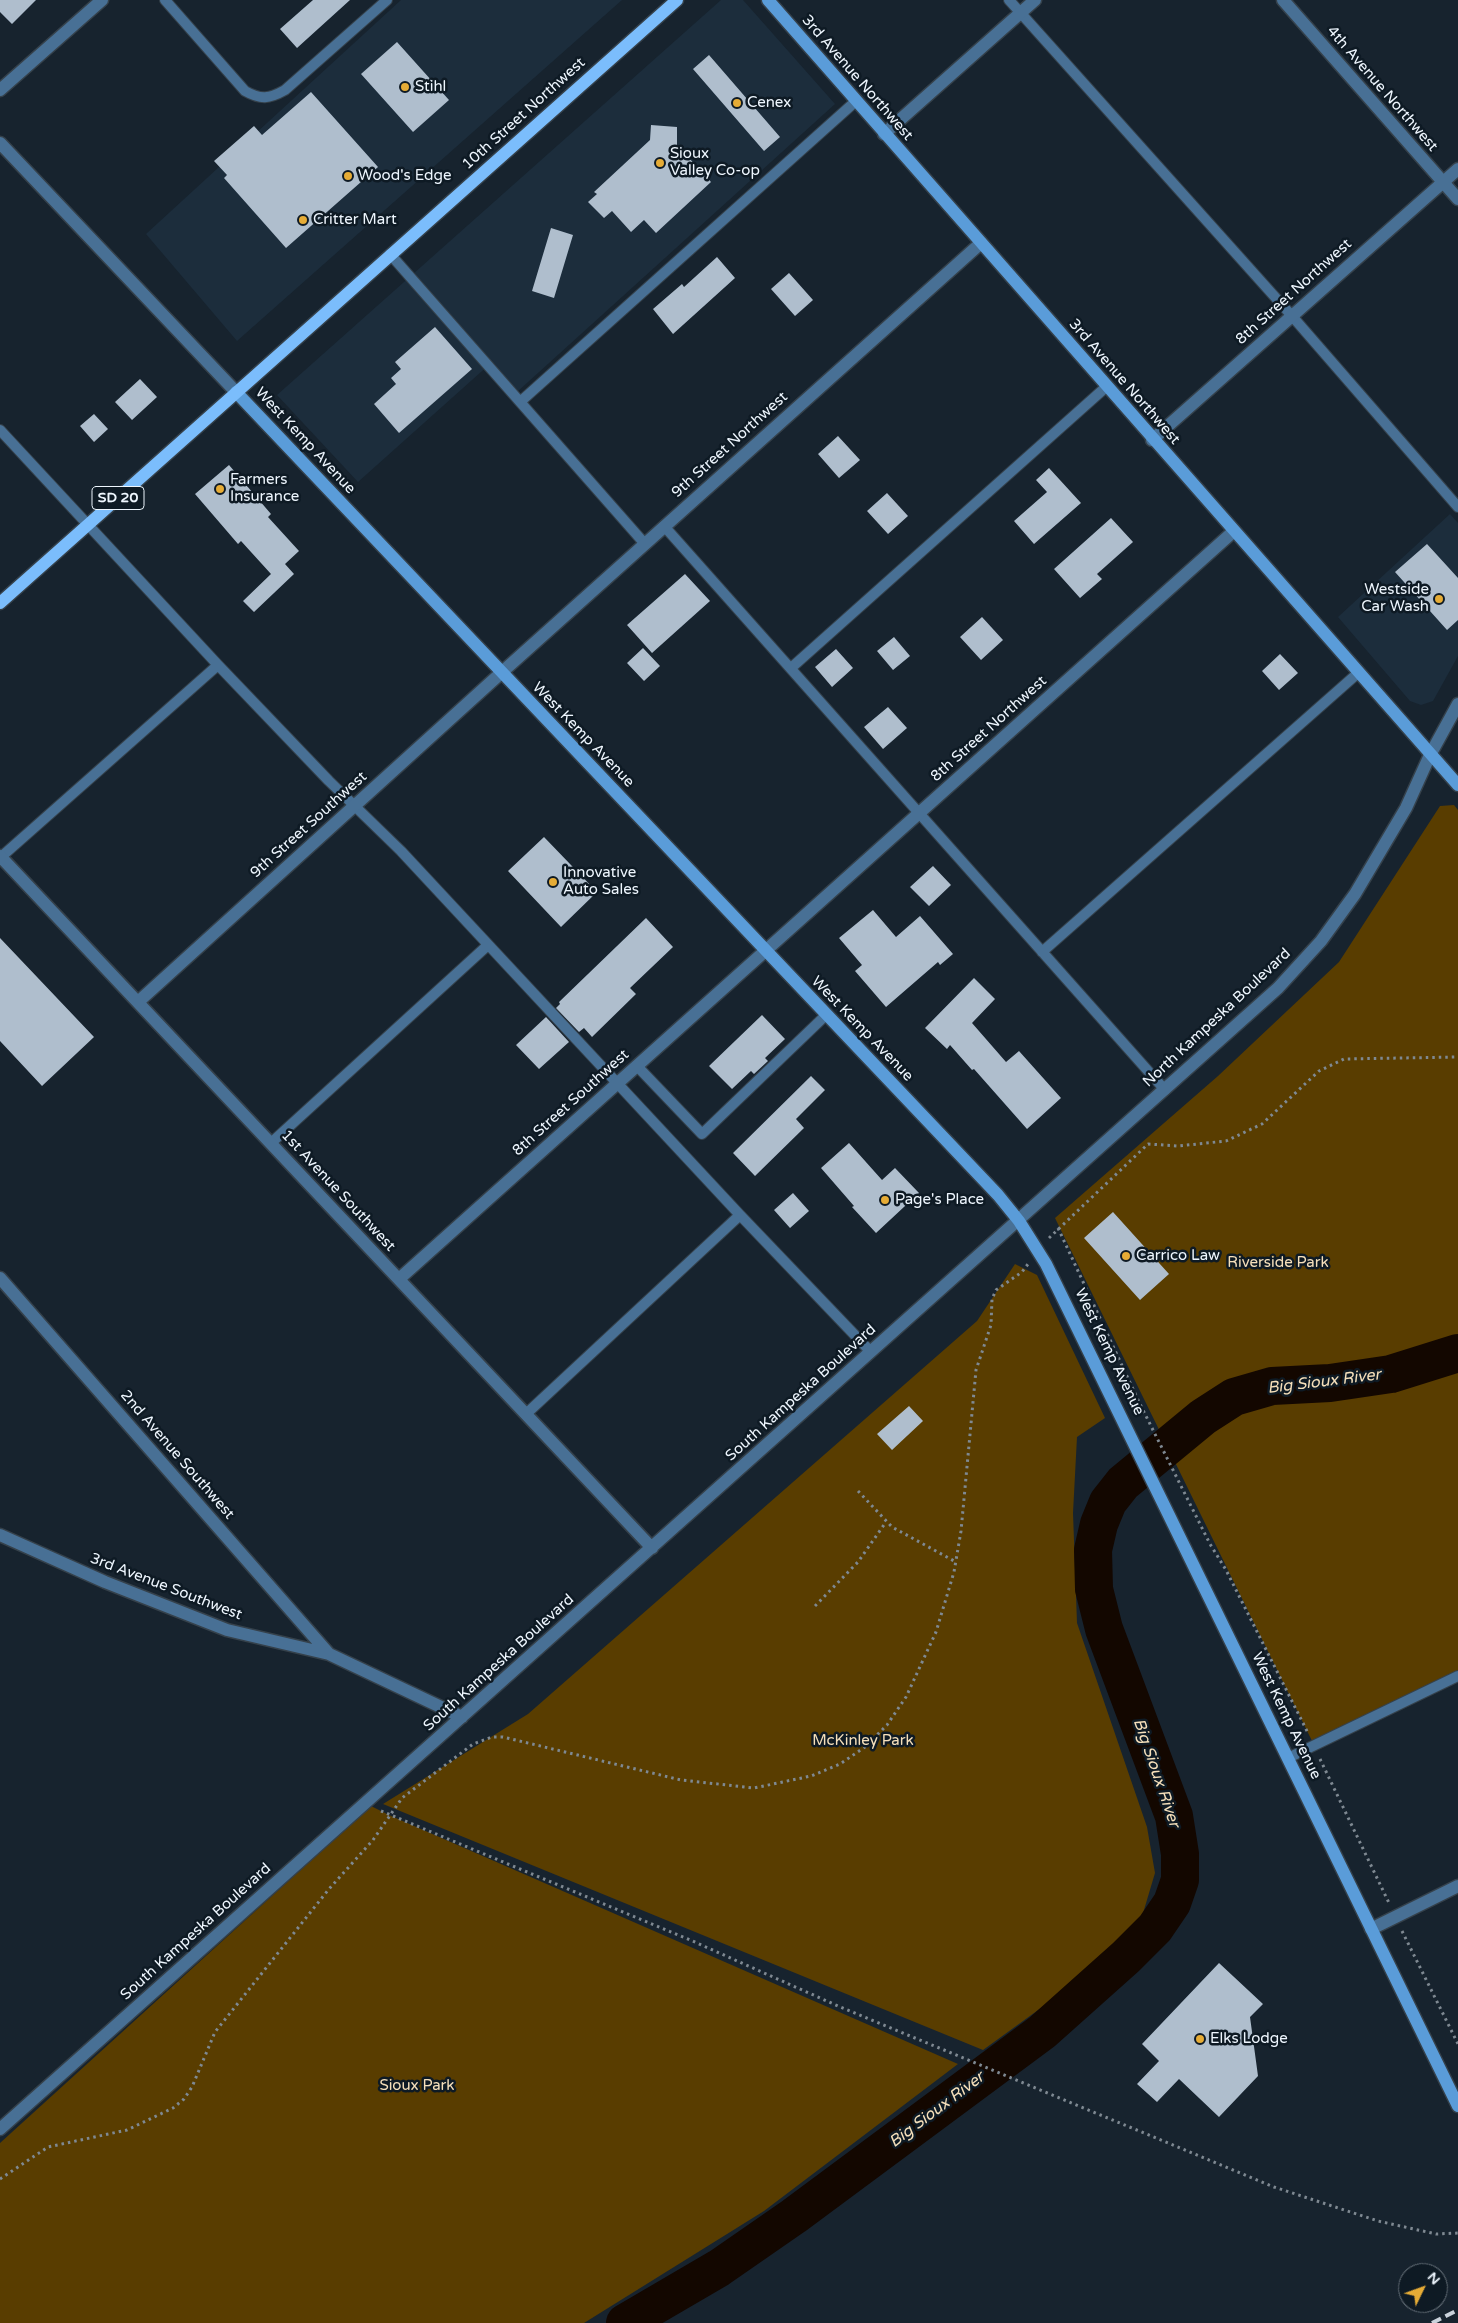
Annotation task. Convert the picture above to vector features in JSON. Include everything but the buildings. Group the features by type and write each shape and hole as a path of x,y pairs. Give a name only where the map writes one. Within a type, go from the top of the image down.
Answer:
{"main road":[{"name":"10th Street Northwest","path":"236,392 676,0"},
{"name":"3rd Avenue Northwest","path":"768,0 1152,440 1458,785"},
{"name":"SD 20","path":"0,603 236,392"},
{"name":"West Kemp Avenue","path":"236,392 991,1188 1019,1221 1046,1264 1114,1399 1458,2106"}],"street":[{"path":"0,90 102,0"},
{"path":"884,134 1036,0"},
{"name":"4th Avenue Northwest","path":"1283,0 1458,199"},
{"name":"West Kemp Avenue","path":"0,143 236,392"},
{"name":"8th Street Northwest","path":"1152,440 1458,168"},
{"name":"9th Street Northwest","path":"501,672 982,243"},
{"name":"8th Street Northwest","path":"765,951 1234,531"},
{"name":"9th Street Southwest","path":"138,1002 501,672"},
{"name":"North Kampeska Boulevard","path":"1019,1221 1278,988 1339,919 1406,808 1430,755 1458,704"},
{"name":"1st Avenue Southwest","path":"1,856 652,1548"},
{"name":"8th Street Southwest","path":"399,1279 765,951"},
{"name":"South Kampeska Boulevard","path":"0,2129 1019,1221"},
{"name":"2nd Avenue Southwest","path":"0,1278 329,1654"},
{"name":"3rd Avenue Southwest","path":"0,1535 105,1582 227,1630 329,1654 462,1717"},
{"path":"1371,1929 1458,1886"}],"lane":[{"path":"165,0 245,91 257,98 266,98 285,90 387,0"},
{"path":"1009,0 1292,316 1458,507"},
{"path":"520,402 856,101"},
{"path":"390,254 645,544"},
{"path":"791,668 1106,387"},
{"path":"0,430 218,665 354,806 401,851 617,1084 871,1352"},
{"path":"664,526 1165,1090"},
{"path":"1,856 218,665"},
{"path":"1042,952 1358,673"},
{"path":"270,1143 488,945"},
{"path":"637,1066 702,1134 826,1015"},
{"path":"526,1414 740,1215"},
{"path":"1288,1758 1458,1676"}],"path":[{"path":"1458,1056 1344,1059 1319,1071 1262,1124 1226,1141 1178,1146 1148,1144 1058,1228 1139,1402 1314,1745 1458,2044"},
{"path":"0,2178 48,2147 127,2130 173,2108 184,2100 195,2081 214,2032 330,1888 373,1840 402,1798 473,1744 492,1737 503,1737 681,1780 754,1788 811,1776 840,1764 865,1747 887,1725 906,1696 936,1632 956,1562 962,1530 976,1370 987,1344 991,1325 992,1299 996,1290 1022,1272"},
{"path":"858,1491 892,1527 956,1562"},
{"path":"815,1606 858,1562 886,1522"},
{"path":"364,1804 688,1938 838,2006 1274,2187 1378,2221 1436,2234 1458,2233"}],"shaded area":[{"path":"401,0 622,0 237,341 146,234"},
{"path":"721,0 743,0 835,104 517,392 491,363 358,482 277,395"},
{"path":"1450,514 1458,523 1458,656 1433,701 1421,705 1410,701 1338,617"}],"green space":[{"name":"Riverside Park","path":"1454,805 1458,810 1458,1676 1314,1745 1055,1218 1218,1076 1339,962 1440,806"},
{"name":"McKinley Park","path":"1015,1264 1037,1275 1105,1418 1077,1437 1073,1513 1077,1623 1147,1827 1155,1873 1141,1920 1125,1947 983,2050 383,1804 528,1714 977,1321"},
{"name":"Sioux Park","path":"371,1806 958,2064 764,2211 584,2323 0,2323 0,2143"}],"waterway":[{"name":"Big Sioux River","path":"625,2323 719,2268 794,2216 1042,2032 1126,1957 1155,1928 1172,1903 1180,1880 1180,1854 1174,1816 1104,1629 1094,1589 1093,1550 1099,1524 1108,1502 1123,1483 1203,1417 1234,1397 1272,1386 1330,1383 1391,1374 1458,1353"}],"railway":[{"path":"1432,2323 1458,2310"}],"place":[{"name":"Stihl","path":"405,87"},
{"name":"Cenex","path":"737,103"},
{"name":"Sioux Valley Co-op","path":"660,163"},
{"name":"Wood's Edge","path":"348,176"},
{"name":"Critter Mart","path":"303,220"},
{"name":"Farmers Insurance","path":"220,489"},
{"name":"Westside Car Wash","path":"1439,599"},
{"name":"Innovative Auto Sales","path":"553,882"},
{"name":"Page's Place","path":"885,1200"},
{"name":"Carrico Law","path":"1126,1256"},
{"name":"Elks Lodge","path":"1200,2039"}]}
